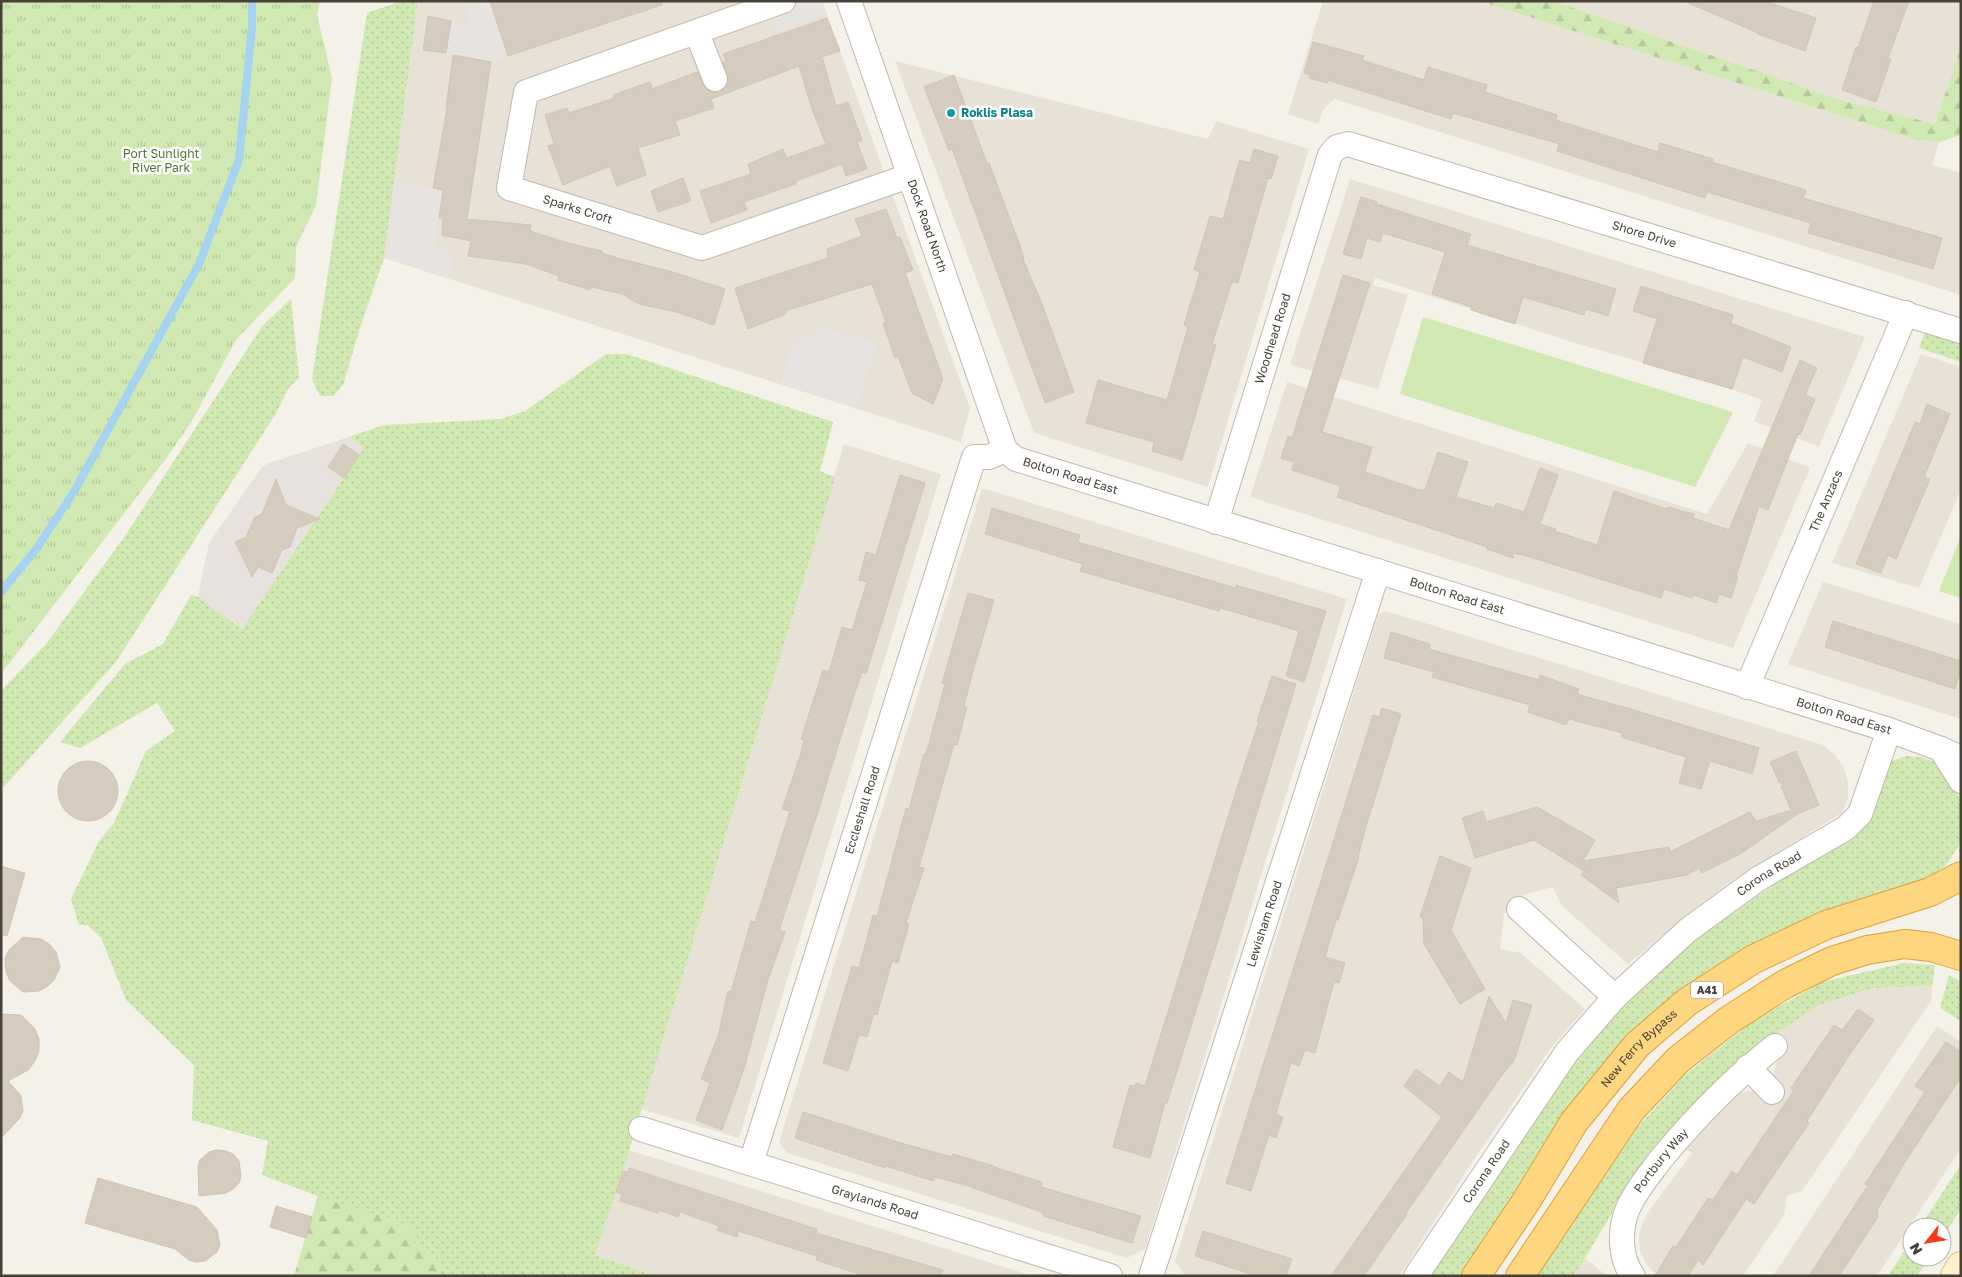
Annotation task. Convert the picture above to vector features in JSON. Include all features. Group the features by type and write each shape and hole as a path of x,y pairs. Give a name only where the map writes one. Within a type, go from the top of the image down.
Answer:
{"highway":[{"name":"New Ferry Bypass","path":"1476,1276 1527,1200 1574,1122 1637,1044 1687,1002 1752,960 1826,925 1930,892 1961,876"},
{"path":"1520,1276 1631,1110 1678,1060 1729,1020 1784,984 1832,961 1867,950 1905,944 1931,947 1961,956"}],"main road":[{"path":"1955,1276 1961,1266"}],"street":[{"name":"Sparks Croft","path":"783,1 526,92 509,188 702,248 910,176"},
{"name":"Dock Road North","path":"849,1 990,401 1005,450"},
{"path":"697,33 715,79"},
{"name":"Shore Drive","path":"1330,155 1337,147 1348,144 1961,331"},
{"name":"Woodhead Road","path":"1216,522 1330,155"},
{"name":"The Anzacs","path":"1747,688 1906,313"},
{"name":"Bolton Road East","path":"1005,450 1016,459 1747,688 1889,730 1951,753 1961,781"},
{"name":"Eccleshall Road","path":"751,1163 974,457 989,457 1005,450"},
{"name":"Lewisham Road","path":"1151,1276 1378,571"},
{"name":"Corona Road","path":"1416,1276 1567,1052 1615,997 1688,930 1758,880 1846,828 1860,814 1889,730"},
{"path":"1519,909 1615,997"},
{"name":"Portbury Way","path":"1633,1276 1626,1268 1623,1254 1623,1230 1628,1209 1638,1189 1679,1137 1748,1067 1775,1046"},
{"path":"1748,1067 1772,1092"},
{"name":"Graylands Road","path":"641,1129 1110,1276"}],"shaded area":[{"path":"418,1 822,1 970,408 961,442 384,258"},
{"path":"489,1 508,56 491,62 446,53 451,21 470,24 465,8"},
{"path":"766,1 822,1 827,15 777,31"},
{"path":"1323,1 1479,1 1917,140 1939,142 1932,165 1961,173 1961,295 1334,99 1323,110 1318,124 1288,114"},
{"path":"1553,1 1961,1 1961,47 1935,124 1841,100"},
{"path":"895,61 1208,139 1216,121 1309,149 1208,487 1034,433"},
{"path":"1350,179 1865,337 1819,447 1754,421 1762,400 1717,384 1575,343 1375,278 1373,285 1408,295 1378,389 1290,365"},
{"path":"394,181 443,190 435,247 453,252 449,279 384,258"},
{"path":"817,326 876,343 857,408 780,384 794,340 814,336"},
{"path":"1921,354 1961,367 1961,489 1919,588 1832,563"},
{"path":"1287,382 1707,514 1748,443 1810,468 1733,648 1250,497"},
{"path":"349,437 364,448 242,629 198,597 209,543 262,467"},
{"path":"844,444 941,474 739,1138 641,1109"},
{"path":"982,488 1347,599 1145,1249 1127,1258 787,1153 779,1142"},
{"path":"1823,582 1961,624 1961,719 1788,664"},
{"path":"1386,611 1823,745 1835,755 1844,768 1848,783 1848,798 1842,813 1732,881 1692,911 1628,964 1561,905 1553,887 1522,895 1504,913 1500,949 1521,953 1585,1009 1550,1049 1473,1161 1399,1276 1185,1276 1175,1261 1378,615"},
{"path":"1932,986 1931,1001 1802,1191 1787,1196 1784,1215 1743,1276 1660,1276 1656,1274 1646,1264 1640,1251 1639,1237 1642,1223 1692,1153 1684,1148 1717,1111 1741,1092 1754,1091 1761,1094 1771,1103 1784,1092 1775,1080 1774,1072 1778,1057 1771,1037 1819,1005 1874,988"},
{"path":"1937,1026 1961,1042 1961,1148 1916,1217 1902,1217 1902,1238 1877,1276 1773,1276"},
{"path":"629,1150 1033,1276 656,1276 595,1255"},
{"path":"1585,1258 1607,1276 1574,1276"}],"green space":[{"name":"Port Sunlight River Park","path":"1,1 320,1 317,15 332,78 316,205 296,247 295,278 236,340 192,421 165,460 1,674"},
{"path":"402,1 418,1 384,258 343,385 333,396 320,396 312,379 367,13"},
{"path":"1479,1 1553,1 1841,100 1935,124 1961,47 1961,135 1939,142 1917,140"},
{"path":"291,299 299,377 288,389 275,415 116,662 1,790 1,691 46,644 123,539 263,325"},
{"path":"1423,317 1733,412 1695,487 1400,394"},
{"path":"1925,332 1961,344 1961,362 1919,348"},
{"path":"606,354 627,354 833,422 820,471 835,477 625,1164 595,1255 656,1276 294,1276 318,1196 262,1175 268,1141 192,1120 194,1065 126,1000 101,938 88,925 79,925 71,899 99,841 114,823 146,751 175,731 157,703 80,748 60,742 125,664 163,644 191,595 198,597 242,629 364,448 349,437 384,425 501,419 525,411"},
{"path":"1961,536 1961,598 1939,591"},
{"path":"1906,756 1921,757 1935,762 1946,772 1961,802 1961,837 1958,847 1946,865 1928,879 1867,897 1776,932 1685,991 1632,1035 1579,1093 1461,1276 1430,1276 1561,1075 1623,1003 1678,952 1793,871 1880,777 1892,761"},
{"path":"1904,963 1935,965 1932,986 1874,988 1819,1005 1771,1037 1631,1182 1574,1276 1536,1276 1638,1127 1684,1076 1749,1024 1822,982"},
{"path":"1949,975 1961,982 1961,1021 1940,1008"},
{"path":"1961,1164 1961,1209 1952,1223 1952,1217 1927,1217"},
{"path":"318,1196 408,1225 439,1268 440,1276 294,1276"},
{"path":"1902,1254 1902,1267 1923,1267 1917,1276 1888,1276"}],"building":[{"path":"490,1 662,1 662,5 508,56"},
{"path":"1684,1 1764,1 1816,18 1805,51 1758,34"},
{"path":"1874,1 1909,1 1888,58 1891,59 1876,102 1842,90"},
{"path":"428,16 451,21 446,53 423,50"},
{"path":"827,18 840,51 822,57 836,106 848,102 862,140 857,142 867,169 846,176 842,164 796,181 796,184 744,202 747,210 711,223 700,191 751,174 748,164 783,149 787,158 826,144 813,112 799,66 711,99 714,108 675,121 680,135 638,148 646,175 617,186 610,166 563,185 548,146 554,144 545,115 567,108 569,113 614,98 613,95 650,82 652,89 697,72 706,89 712,92 720,92 729,81 723,62 726,61 723,54"},
{"path":"1313,42 1364,56 1362,60 1424,80 1428,67 1487,85 1485,92 1557,115 1556,120 1658,152 1660,143 1713,159 1712,162 1806,190 1803,198 1942,238 1933,269 1808,233 1811,223 1707,192 1705,198 1557,151 1559,144 1453,113 1451,119 1328,80 1327,83 1309,78 1310,75 1304,73"},
{"path":"453,55 491,62 467,219 531,225 530,231 725,289 714,325 676,312 639,304 622,294 592,287 590,290 558,280 559,276 526,264 468,256 471,241 442,235 443,219 439,218 443,190 433,188 447,109"},
{"path":"954,75 987,163 989,163 1021,248 1023,259 1042,304 1074,392 1045,403 952,149 949,151 924,87"},
{"path":"1254,149 1278,156 1271,179 1268,178 1238,283 1232,282 1212,344 1216,345 1182,460 1152,451 1154,442 1086,423 1098,380 1167,400 1188,327 1184,325 1200,272 1194,270 1210,216 1223,219 1239,162 1240,160 1250,163"},
{"path":"683,178 691,201 658,212 651,191"},
{"path":"1361,197 1377,202 1377,204 1471,234 1467,245 1616,289 1608,316 1586,309 1584,315 1523,297 1515,324 1471,310 1472,307 1432,294 1445,252 1383,233 1380,242 1367,238 1361,259 1343,254"},
{"path":"886,209 897,238 900,237 913,270 905,273 943,379 933,404 912,393 898,356 895,358 883,323 886,322 872,284 785,311 786,314 748,329 735,288 828,258 827,249 862,236 855,219"},
{"path":"1343,275 1370,283 1322,432 1372,447 1365,472 1419,490 1425,490 1438,452 1468,462 1456,497 1494,508 1496,503 1524,512 1540,468 1558,475 1540,524 1597,545 1614,491 1666,509 1668,507 1694,514 1693,518 1729,530 1800,360 1817,368 1805,395 1815,399 1800,435 1798,434 1768,510 1759,506 1736,576 1738,577 1731,598 1719,594 1716,603 1693,595 1692,598 1664,589 1661,598 1523,555 1514,553 1513,558 1487,549 1487,547 1337,497 1341,486 1292,470 1294,462 1281,458 1288,436 1292,438"},
{"path":"1641,286 1733,315 1731,323 1791,347 1782,372 1743,357 1732,389 1643,363 1657,319 1633,311"},
{"path":"1927,404 1950,414 1924,477 1930,479 1896,559 1888,555 1881,573 1856,564 1915,422 1920,424"},
{"path":"343,444 359,455 344,478 328,467"},
{"path":"900,475 925,483 866,674 862,672 852,701 779,930 785,932 768,980 744,1069 722,1130 696,1120 710,1083 701,1079 718,1036 728,991 731,992 751,921 755,922 790,811 782,809 799,759 804,740 801,739 823,670 829,672 842,627 852,630 867,582 859,580 866,552 876,555"},
{"path":"276,479 286,505 320,519 297,528 290,547 282,550 272,573 258,567 252,577 235,542 246,537 255,517 262,514"},
{"path":"992,508 1080,535 1078,542 1236,588 1236,585 1326,611 1304,682 1286,676 1299,631 1220,608 1219,611 1080,571 1083,564 985,534"},
{"path":"968,593 994,600 964,706 967,707 957,745 954,744 919,867 924,868 906,923 909,924 898,963 892,961 877,1015 874,1014 867,1037 859,1035 848,1071 823,1063 852,966 859,968 873,915 877,916 906,808 909,809 924,754 926,754 945,684 942,683"},
{"path":"1833,621 1961,661 1961,670 1955,689 1825,647"},
{"path":"1391,632 1430,644 1429,649 1539,680 1540,675 1579,689 1577,694 1759,748 1752,774 1710,761 1701,789 1679,783 1686,757 1621,737 1622,733 1569,719 1566,725 1528,712 1530,705 1432,677 1434,672 1384,658"},
{"path":"1272,676 1296,684 1223,924 1167,1103 1165,1103 1150,1158 1113,1147 1130,1085 1135,1086 1136,1083 1145,1086"},
{"path":"1382,708 1401,714 1365,830 1359,857 1325,957 1345,963 1339,983 1334,982 1315,1053 1305,1050 1299,1066 1291,1063 1276,1114 1283,1117 1276,1138 1269,1135 1251,1191 1226,1183 1373,715 1379,717"},
{"path":"1796,751 1819,805 1799,813 1740,854 1702,873 1699,868 1687,875 1616,888 1619,903 1581,875 1584,871 1534,840 1475,858 1462,818 1483,811 1486,822 1537,807 1595,840 1583,861 1669,847 1670,852 1750,812 1756,821 1791,810 1781,786 1784,784 1779,782 1770,762"},
{"path":"88,761 105,766 113,774 118,791 113,808 105,816 88,821 71,816 63,808 58,791 63,774 71,766"},
{"path":"1440,856 1471,868 1451,930 1485,989 1460,1004 1424,944 1423,918 1420,917"},
{"path":"1,866 25,873 7,936 1,935"},
{"path":"23,937 41,939 56,952 60,967 54,980 39,991 23,992 10,981 6,972 5,958 9,950"},
{"path":"1489,996 1506,1023 1513,1000 1532,1005 1514,1061 1502,1075 1364,1276 1331,1276 1442,1117 1404,1086 1416,1069 1440,1086 1449,1072 1463,1082"},
{"path":"1858,1009 1874,1020 1807,1121 1809,1123 1754,1204 1746,1199 1703,1265 1698,1260 1688,1276 1655,1276 1673,1246 1676,1247 1708,1198 1713,1200 1732,1171 1737,1175 1794,1090 1791,1088 1834,1025 1842,1030"},
{"path":"1,1014 21,1015 35,1029 39,1039 39,1051 35,1061 28,1070 8,1081 21,1096 23,1111 20,1118 1,1138"},
{"path":"1946,1042 1961,1052 1961,1077 1905,1162 1877,1210 1878,1217 1839,1276 1809,1276 1868,1185 1865,1184 1925,1092 1915,1086"},
{"path":"803,1112 901,1143 952,1157 953,1154 994,1166 1042,1182 1041,1187 1141,1216 1132,1243 1043,1216 1044,1213 965,1185 935,1177 933,1181 886,1166 885,1168 795,1138"},
{"path":"216,1150 233,1154 239,1161 241,1176 239,1183 226,1193 199,1196 198,1167 200,1160 209,1152"},
{"path":"629,1168 817,1229 816,1233 943,1270 942,1276 865,1276 816,1260 817,1256 738,1231 737,1237 717,1230 719,1226 680,1212 678,1217 659,1210 658,1213 620,1201 622,1194 616,1192 623,1171 628,1172"},
{"path":"98,1178 197,1207 217,1230 220,1245 217,1252 205,1261 196,1262 189,1260 175,1249 85,1223"},
{"path":"276,1206 312,1217 306,1238 270,1227"},
{"path":"1203,1231 1292,1259 1286,1276 1256,1276 1195,1256"}],"waterway":[{"path":"1,592 37,548 75,490 199,264 239,160 252,27 252,1"}],"place":[{"name":"Roklis Plasa","path":"951,113"}]}
